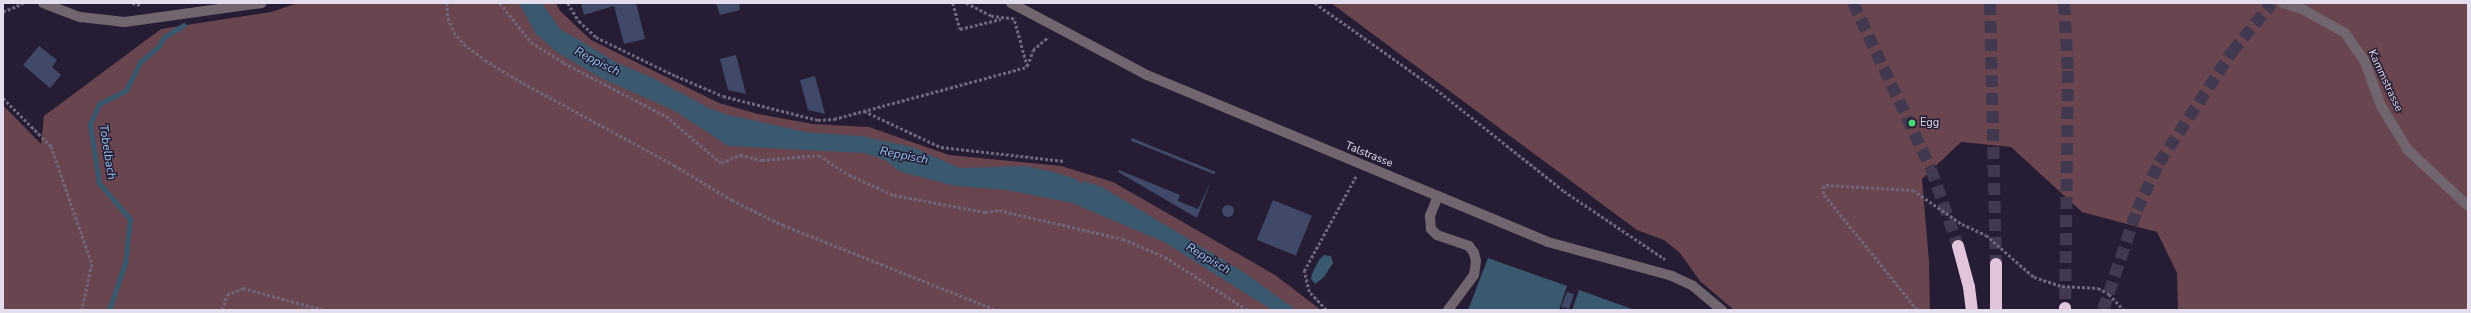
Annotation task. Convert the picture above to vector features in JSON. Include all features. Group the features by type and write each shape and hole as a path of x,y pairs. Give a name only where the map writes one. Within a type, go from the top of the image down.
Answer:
{"highway":[{"path":"1958,246 1969,287 1972,310"},
{"path":"1996,264 1996,310"}],"street":[{"path":"43,3 80,17 125,22 262,3"},
{"name":"Talstrasse","path":"1012,3 1147,75 1361,165 1565,248 1672,276 1693,286 1722,310"},
{"name":"Kammstrasse","path":"2283,3 2304,10 2345,33 2365,62 2381,106 2408,150 2468,206"},
{"path":"1438,196 1430,216 1431,229 1437,235 1469,246 1474,253 1476,261 1474,275 1448,310"}],"path":[{"path":"3,12 23,3"},
{"path":"447,3 448,18 454,32 480,56 523,83 674,165 732,200 783,225 997,310"},
{"path":"500,3 531,42 564,63 666,116 721,163 740,155 762,160 820,155 849,175 894,195 985,212 998,210 1123,238 1164,256 1248,310"},
{"path":"568,3 579,21 596,37 723,96 818,120 864,111 1027,67"},
{"path":"953,3 960,29 1001,19 1014,19 1027,67"},
{"path":"965,3 1001,19"},
{"path":"1315,3 1432,86 1564,191 1657,253 1666,261 1672,276"},
{"path":"1027,67 1033,50 1048,37"},
{"path":"3,98 51,146 92,264 82,310"},
{"path":"864,111 941,147 1064,161"},
{"path":"1326,310 1309,292 1304,271 1348,194 1361,165"},
{"path":"222,310 227,295 243,288 324,310"}],"shaded area":[{"path":"298,3 556,3 560,11 591,40 719,103 758,114 813,124 869,127 949,155 1061,166 1113,182 1275,275 1321,310 3,310 3,105 41,144 44,116 161,29 271,12"},
{"path":"1331,3 2468,3 2468,310 2178,310 2177,273 2157,232 2082,212 2011,147 1961,142 1922,179 1929,262 1930,310 1734,310 1700,281 1680,253 1664,240 1637,230"}],"water":[{"name":"Reppisch","path":"519,3 542,3 560,29 617,63 651,77 711,109 729,115 806,132 861,136 912,147 960,168 1025,166 1054,172 1076,179 1081,184 1084,181 1102,187 1245,273 1296,310 1272,310 1164,242 1072,203 1007,190 955,186 901,172 885,160 864,153 728,146 675,111 603,79 558,53 536,34"},
{"path":"1324,255 1331,256 1333,263 1324,277 1315,284 1311,279 1312,274 1319,260"},
{"path":"1488,258 1567,286 1559,310 1468,310"},
{"path":"1579,290 1635,310 1572,310"}],"building":[{"path":"581,3 636,3 645,39 624,44 614,6 584,15"},
{"path":"716,3 739,3 740,10 720,15"},
{"path":"39,46 57,60 52,67 61,75 50,88 23,65"},
{"path":"736,55 746,94 728,90 720,59"},
{"path":"815,76 825,114 808,110 800,80"},
{"path":"1132,138 1215,172 1214,174 1131,141"},
{"path":"1119,170 1180,195 1178,201 1198,209 1211,181 1197,218 1118,172"},
{"path":"1273,200 1312,216 1296,256 1257,240"},
{"path":"1228,205 1232,207 1234,211 1232,215 1228,217 1224,215 1222,211 1224,207"},
{"path":"1567,292 1574,294 1569,309 1561,307"}],"waterway":[{"name":"Tobelbach","path":"109,310 125,263 130,219 99,183 90,124 99,104 126,90 140,62 158,47 164,37 184,25"}],"tunnel":[{"path":"1853,3 1931,169 1958,246"},
{"path":"1990,3 1996,264"},
{"path":"2064,3 2068,71 2065,308"},
{"path":"2103,310 2137,210 2159,163 2232,52 2272,3"}],"place":[{"name":"Egg","path":"1912,123"}]}
